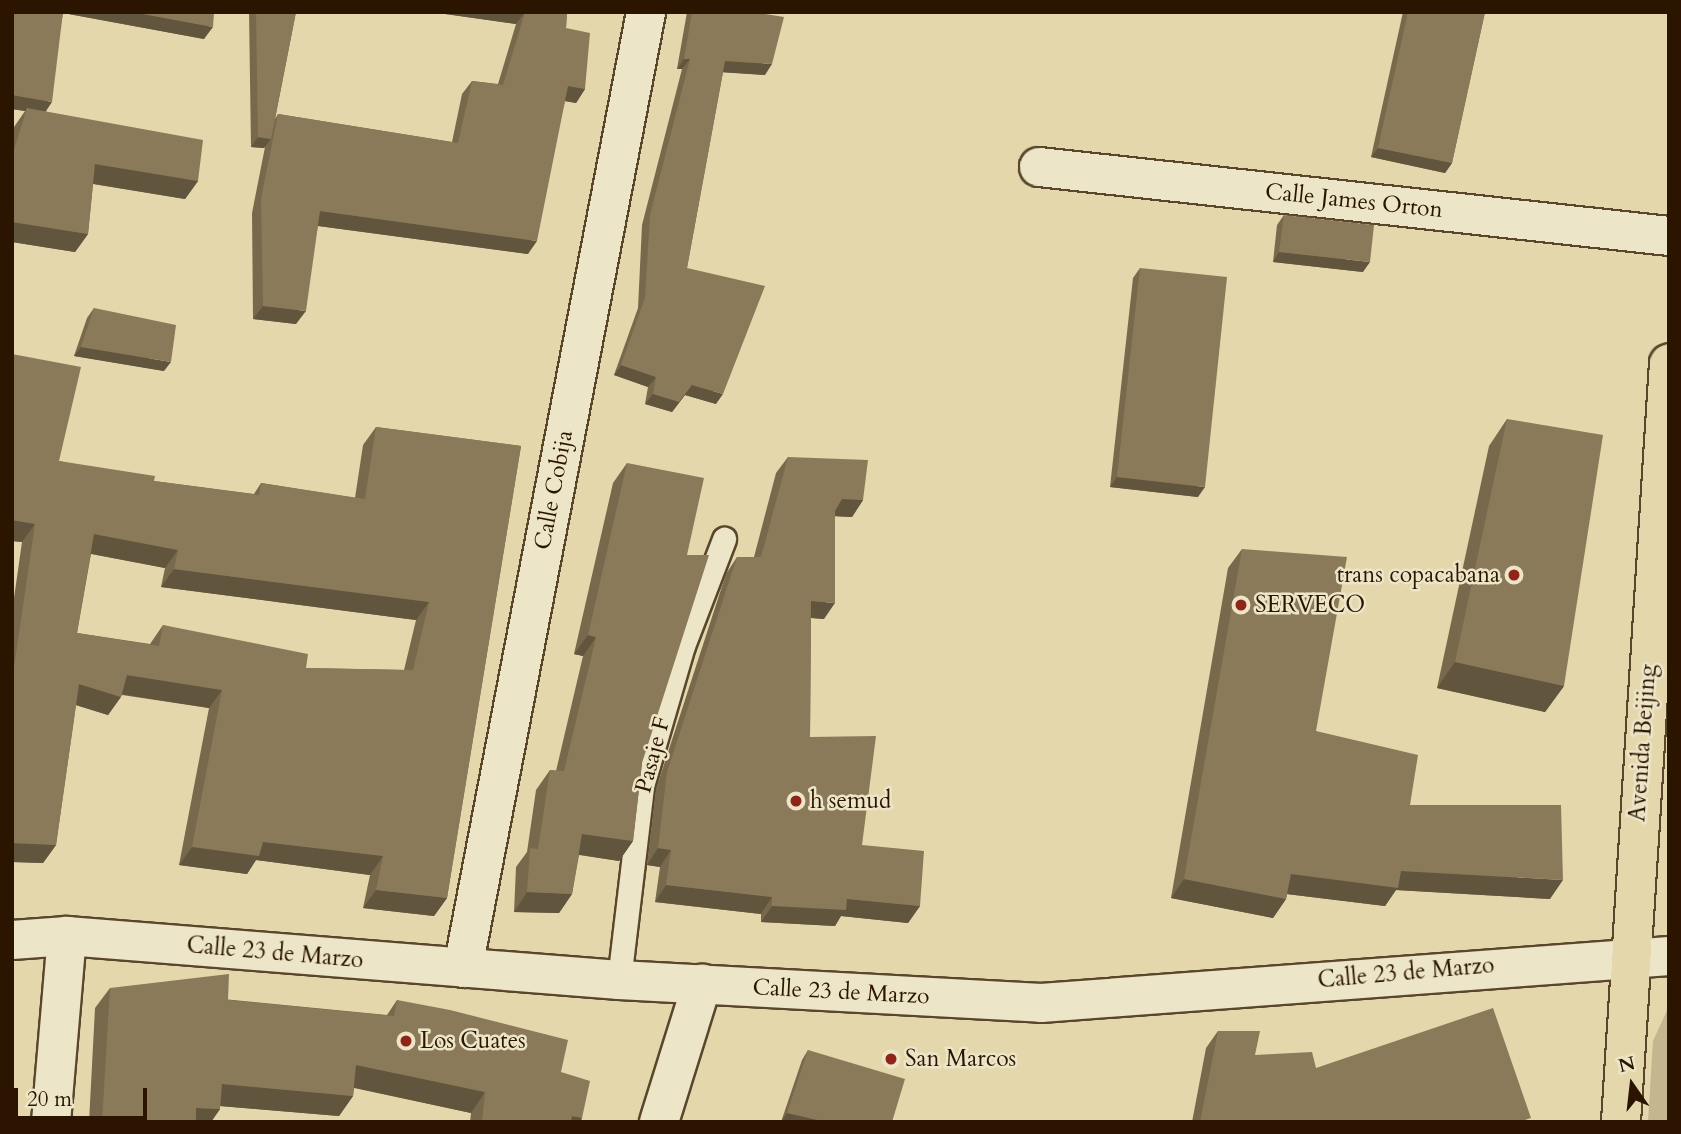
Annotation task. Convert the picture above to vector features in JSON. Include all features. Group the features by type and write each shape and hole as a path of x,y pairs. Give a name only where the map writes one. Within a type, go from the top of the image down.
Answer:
{"main road":[{"name":"Avenida Beijing","path":"1620,1122 1669,364"}],"street":[{"name":"Calle Cobija","path":"463,968 646,12"},
{"name":"Calle James Orton","path":"1039,167 1669,236"},
{"name":"Calle 23 de Marzo","path":"12,940 67,936 619,981 1041,1003 1629,955 1669,956"},
{"path":"51,1122 67,936"},
{"path":"659,1122 702,984"}],"lane":[{"name":"Pasaje F","path":"619,981 642,786 683,646 724,539"}],"shaded area":[{"path":"1669,1006 1669,1122 1648,1122 1653,1041"}],"building":[{"path":"12,12 63,12 52,102 12,95"},
{"path":"132,12 214,12 213,27"},
{"path":"256,12 296,12 271,139 258,137"},
{"path":"525,12 567,12 566,28 590,33 585,89 568,86 537,241 320,211 306,311 263,306 261,199 278,114 458,143 472,81 503,85"},
{"path":"692,12 753,12 784,17 772,64 725,61 687,268 765,286 723,394 692,385 679,402 653,394 656,377 621,365 645,298 650,215 690,59 684,59"},
{"path":"1408,12 1485,12 1452,163 1378,148"},
{"path":"27,108 203,140 198,181 95,164 88,234 12,222 12,156"},
{"path":"1284,215 1374,225 1370,262 1279,252"},
{"path":"1140,268 1227,277 1205,487 1117,477"},
{"path":"94,308 176,325 171,362 81,347"},
{"path":"12,354 81,367 59,461 155,476 154,481 259,495 261,483 365,499 376,427 521,446 447,898 376,890 383,856 263,842 259,856 192,847 222,690 127,675 121,697 79,684 56,845 12,843 12,681 35,524 12,520","holes":["94,534 178,550 174,569 429,602 413,670 306,668 308,654 163,625 159,646 77,633"]},
{"name":"trans copacabana","path":"1507,419 1603,435 1564,686 1455,662"},
{"path":"788,457 868,460 863,500 842,499 835,511 835,603 811,601 810,737 876,736 862,845 924,851 920,906 847,899 846,910 772,906 772,897 666,885 671,850 658,848 667,772 737,557 761,557"},
{"path":"627,463 704,478 687,555 709,555 642,763 633,841 582,834 572,894 527,892 530,848 538,849 550,770 564,771 596,637 588,635"},
{"path":"1242,549 1347,557 1316,731 1418,755 1410,805 1561,805 1563,880 1401,871 1398,888 1291,874 1286,899 1184,879"},
{"path":"229,974 228,1000 394,1016 397,1000 450,1010 568,1040 561,1072 590,1081 582,1118 572,1116 571,1122 482,1122 485,1092 356,1065 353,1096 222,1084 220,1109 196,1108 196,1122 102,1122 110,988"},
{"path":"1493,1008 1531,1118 1519,1122 1200,1122 1218,1031 1260,1031 1255,1055 1312,1052 1316,1068"},
{"path":"808,1050 905,1079 892,1122 826,1122 787,1113"}],"place":[{"name":"trans copacabana","path":"1514,575"},
{"name":"SERVECO","path":"1241,605"},
{"name":"h semud","path":"796,801"},
{"name":"Los Cuates","path":"406,1041"},
{"name":"San Marcos","path":"891,1059"}]}
